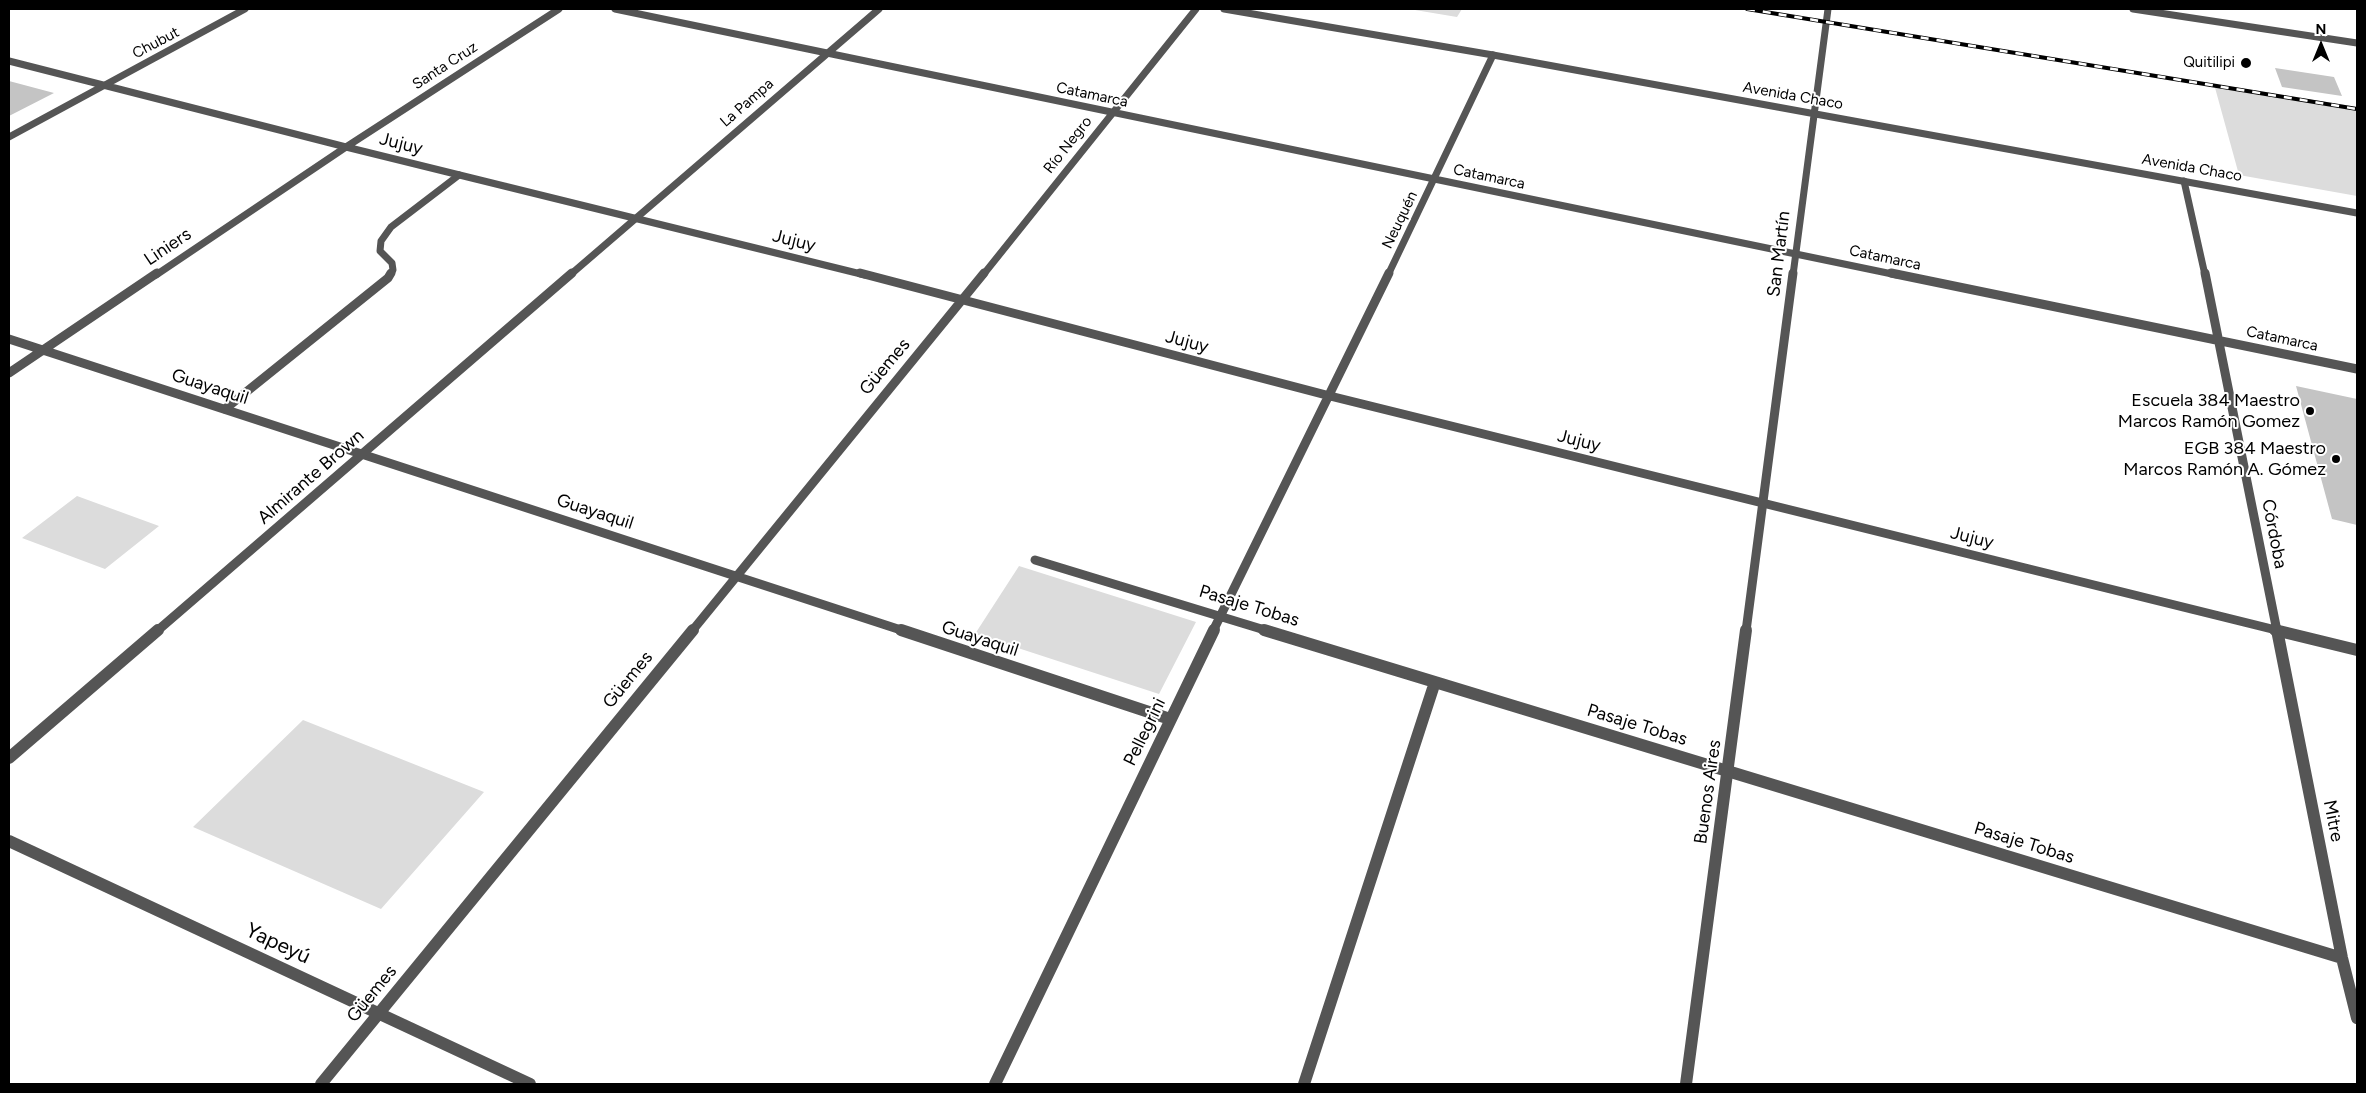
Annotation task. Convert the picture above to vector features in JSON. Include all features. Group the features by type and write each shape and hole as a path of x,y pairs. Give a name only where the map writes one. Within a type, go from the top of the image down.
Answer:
{"street":[{"name":"Chubut","path":"9,137 245,9"},
{"name":"Santa Cruz","path":"346,147 559,9"},
{"name":"Catamarca","path":"615,9 1110,113 2220,340 2357,370"},
{"name":"La Pampa","path":"633,219 879,9"},
{"name":"Río Negro","path":"964,299 1110,113 1196,9"},
{"name":"Avenida Chaco","path":"1224,9 1813,113 2357,213"},
{"name":"San Martín","path":"1763,504 1828,9"},
{"path":"2133,9 2357,43"},
{"name":"Neuquén","path":"1330,396 1493,56"},
{"name":"Jujuy","path":"9,61 633,219 964,299 1330,396 2357,650"},
{"name":"Liniers","path":"9,373 346,147"},
{"path":"225,409 388,278 393,270 392,264 380,251 381,241 391,227 459,175"},
{"name":"Córdoba","path":"2184,181 2220,340 2276,630"},
{"name":"Almirante Brown","path":"9,758 364,454 633,219"},
{"name":"Güemes","path":"321,1084 964,299"},
{"name":"Guayaquil","path":"9,339 736,575 1170,719"},
{"name":"Pellegrini","path":"995,1084 1220,616 1330,396"},
{"name":"Buenos Aires","path":"1686,1084 1763,504"},
{"name":"Pasaje Tobas","path":"1035,560 2342,958"},
{"name":"Mitre","path":"2276,630 2342,958 2357,1018"},
{"path":"1304,1084 1435,682"},
{"name":"Yapeyú","path":"9,841 530,1084"}],"shaded area":[{"path":"1409,9 1462,9 1457,17"},
{"path":"2214,84 2357,107 2357,196 2239,175"},
{"path":"77,496 159,526 105,569 22,538"},
{"path":"1019,566 1196,622 1159,694 975,634"},
{"path":"303,720 484,792 381,909 193,827"}],"building":[{"path":"2275,68 2334,77 2342,96 2282,87"},
{"path":"9,81 54,93 9,116"},
{"name":"EGB 384 Maestro Marcos Ramón A. Gómez","path":"2296,386 2357,399 2357,525 2332,519"}],"railway":[{"path":"1747,9 2357,109"}],"place":[{"name":"Quitilipi","path":"2246,63"},
{"name":"Escuela 384 Maestro Marcos Ramón Gomez","path":"2310,411"},
{"name":"EGB 384 Maestro Marcos Ramón A. Gómez","path":"2336,459"}]}
